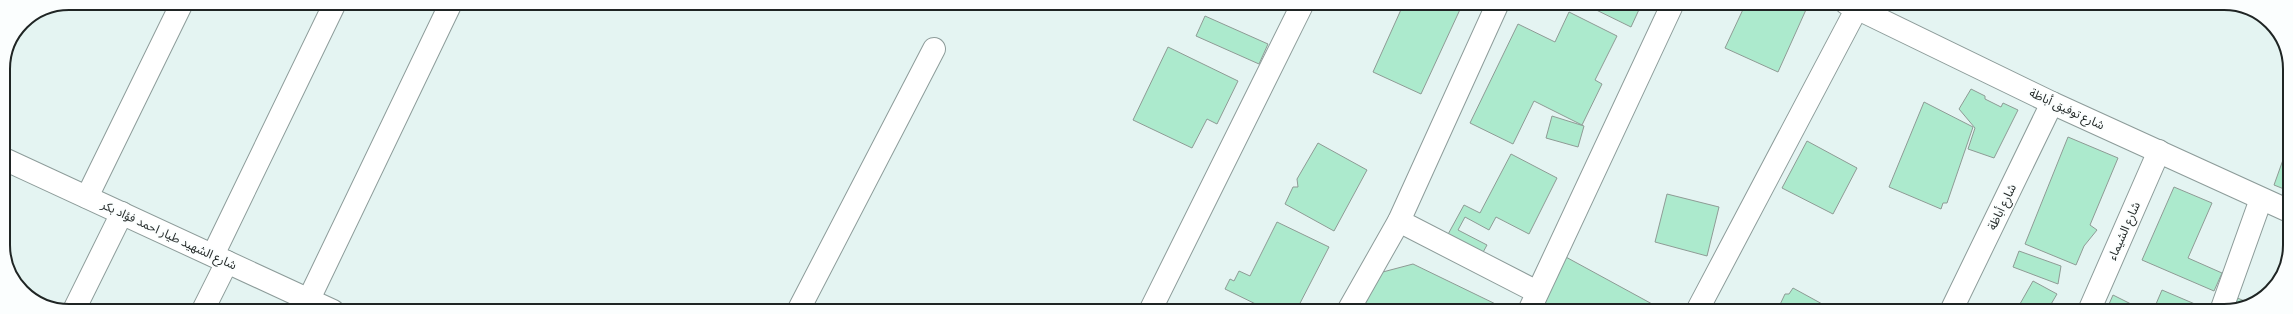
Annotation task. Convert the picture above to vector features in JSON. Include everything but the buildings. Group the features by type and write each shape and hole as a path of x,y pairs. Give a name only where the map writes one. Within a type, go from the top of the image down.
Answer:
{"street":[{"path":"87,197 179,10"},
{"path":"205,304 220,258 332,10"},
{"path":"309,299 448,10"},
{"path":"1153,304 1300,10"},
{"path":"1352,304 1399,221 1495,10"},
{"path":"1399,221 1533,301 1670,10"},
{"path":"1701,304 1849,10"},
{"name":"شارع توفيق أباظة","path":"1859,10 2052,103 2283,208"},
{"path":"802,304 934,49"},
{"name":"شارع أباظة","path":"1954,304 2052,103"},
{"name":"شارع الشيماء","path":"2092,304 2159,151"},
{"name":"شارع الشهيد طيار احمد فؤاد بكر","path":"10,165 87,197 320,304"},
{"path":"2223,304 2261,199"},
{"path":"77,304 122,213"}]}
